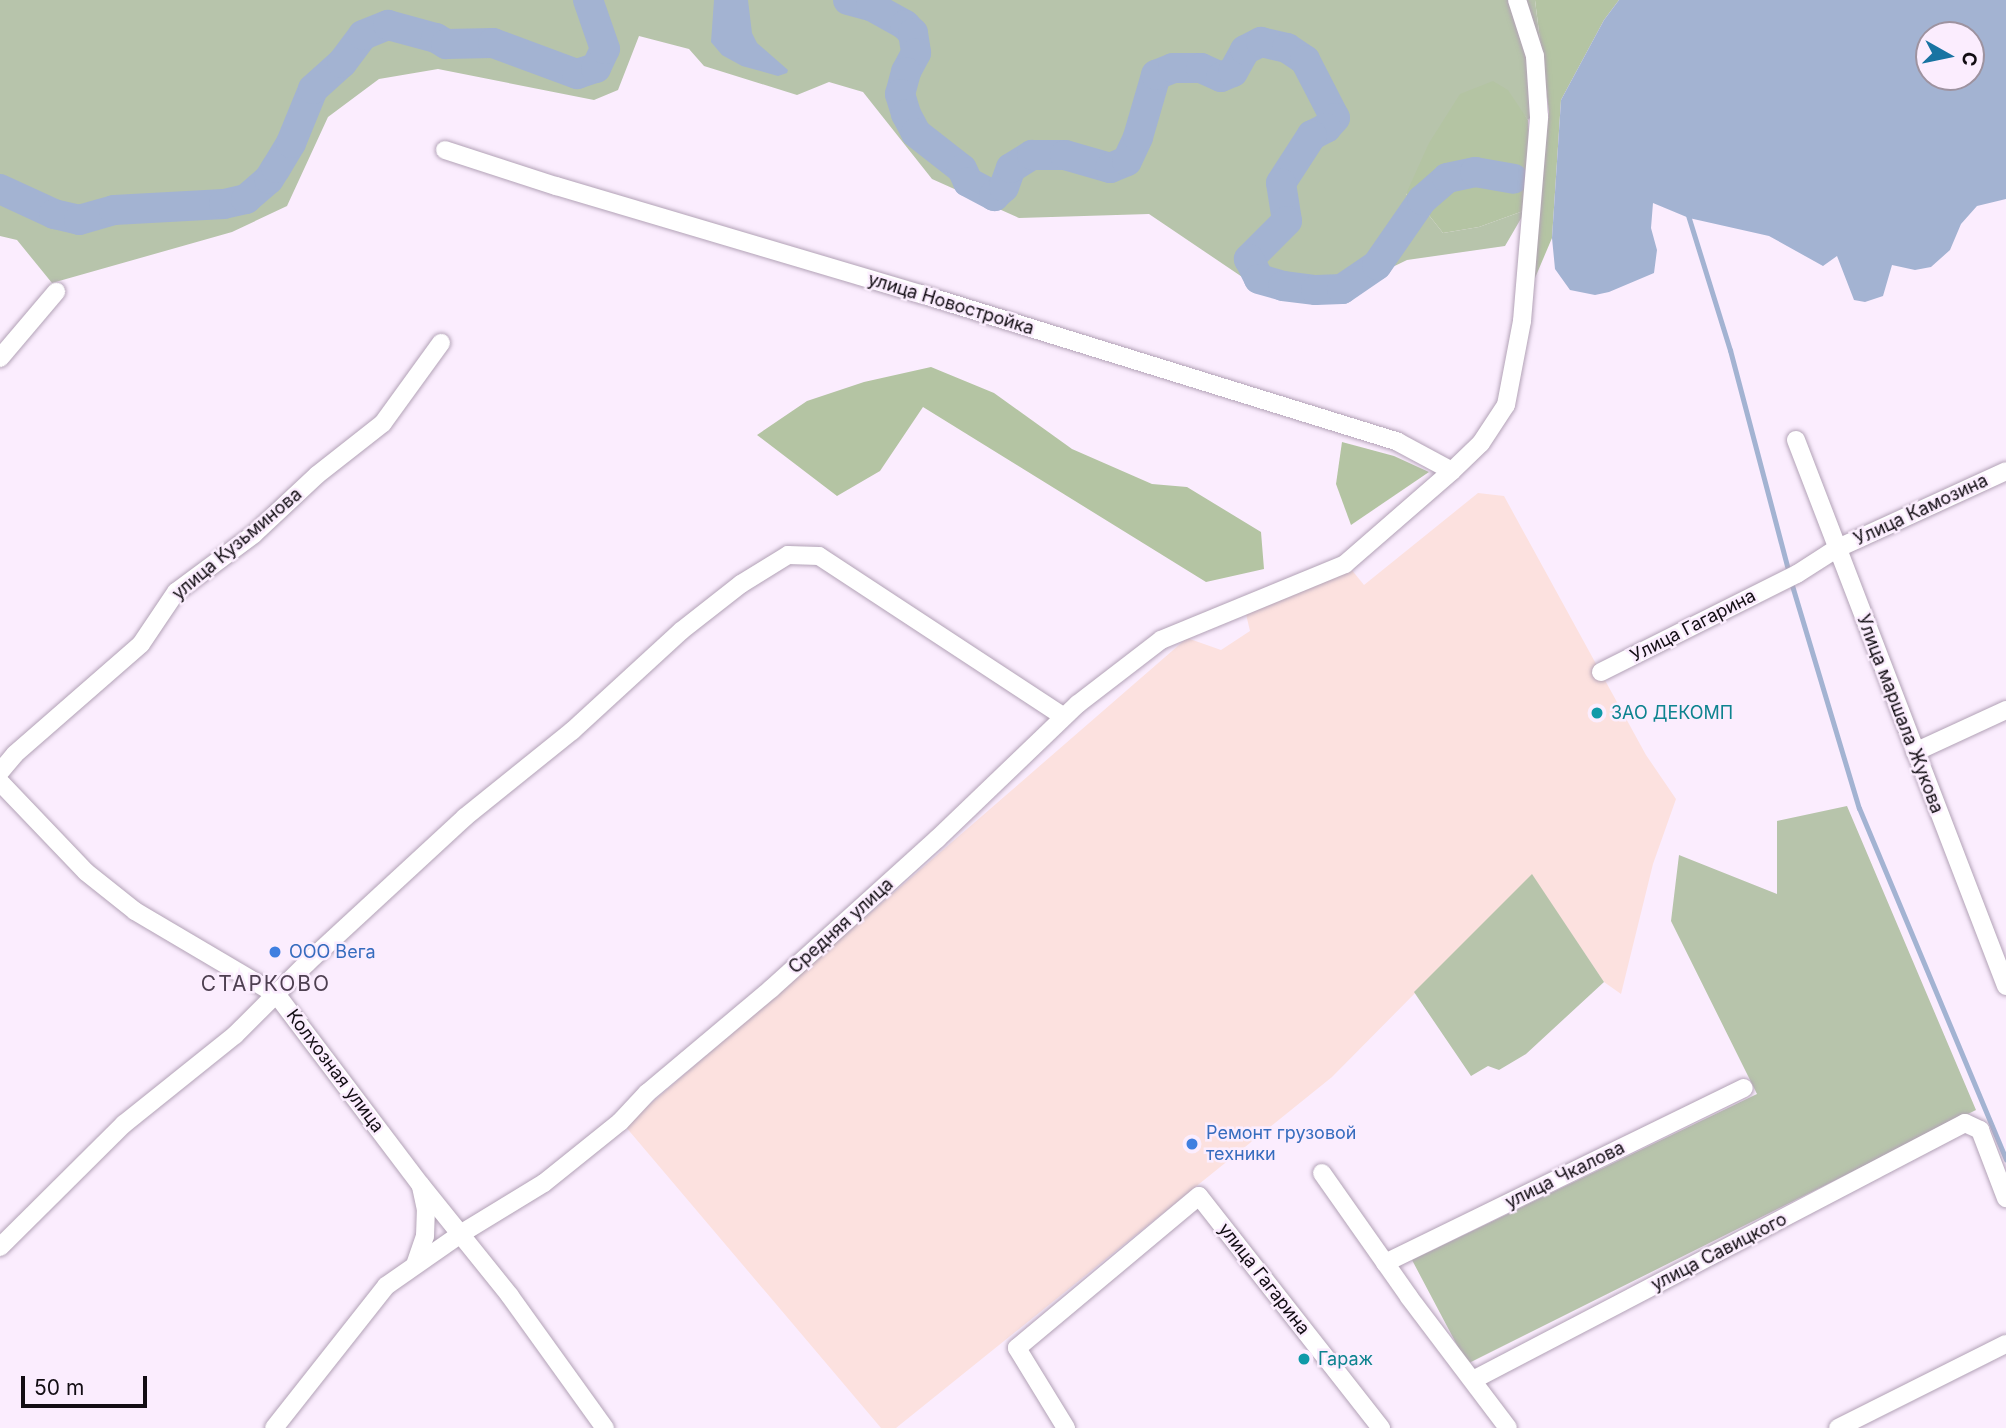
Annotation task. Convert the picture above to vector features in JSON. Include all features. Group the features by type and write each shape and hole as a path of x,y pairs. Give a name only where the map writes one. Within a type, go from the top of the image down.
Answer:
{"street":[{"name":"Средняя улица","path":"274,1428 386,1286 462,1233 544,1183 620,1122 647,1093 771,989 937,839 1063,716 1161,639 1345,564 1481,443 1506,405 1522,321 1539,117 1535,55 1517,0"},
{"name":"улица Новостройка","path":"445,150 1398,442 1452,471"},
{"path":"0,358 56,292"},
{"name":"улица Кузьминова","path":"0,772 15,754 141,644 176,592 254,534 317,475 383,423 441,343"},
{"name":"Улица маршала Жукова","path":"1796,440 1915,752 2005,977"},
{"name":"Улица Камозина","path":"1791,577 1836,549 2006,471"},
{"path":"0,1247 124,1124 234,1035 277,995 307,962 465,817 572,731 681,631 741,584 788,555 818,556 1063,716"},
{"name":"Улица Гагарина","path":"1601,672 1791,577"},
{"path":"1915,752 2006,710"},
{"name":"Колхозная улица","path":"0,782 86,872 125,903 277,995 420,1184 462,1233 605,1428"},
{"name":"улица Чкалова","path":"1385,1263 1744,1088"},
{"name":"улица Савицкого","path":"1473,1380 1972,1126 2006,1198"},
{"path":"1322,1173 1385,1263 1508,1428"},
{"path":"415,1265 425,1236 426,1210 420,1184"},
{"name":"улица Гагарина","path":"1066,1428 1017,1348 1199,1196 1381,1428"},
{"path":"1838,1428 2006,1344"}],"shaded area":[{"path":"1478,493 1504,496 1646,755 1676,799 1653,864 1621,994 1604,982 1532,875 1332,1077 896,1428 881,1428 625,1126 1187,638 1221,650 1250,631 1246,614 1351,569 1364,585"}],"green space":[{"path":"0,0 1535,0 1547,98 1528,120 1524,115 1406,194 1428,214 1443,233 1479,227 1526,210 1505,246 1407,260 1314,305 1257,287 1149,214 1019,218 932,179 863,92 829,82 797,95 704,66 689,49 639,36 618,90 594,100 438,69 379,79 328,117 287,206 232,232 52,283 17,240 0,236"},
{"path":"1535,0 1619,0 1604,20 1561,100 1552,238 1535,278 1536,225 1549,112"},
{"path":"1493,81 1508,90 1528,120 1530,155 1526,210 1479,227 1443,233 1428,214 1406,194 1429,143 1460,94"},
{"path":"931,367 994,393 1072,449 1152,484 1187,487 1261,532 1264,569 1206,582 923,407 880,471 837,496 757,435 807,401 864,382"},
{"path":"1342,442 1394,456 1429,472 1351,525 1336,484"},
{"path":"1847,806 1976,1110 1467,1364 1412,1260 1757,1094 1671,921 1679,855 1777,894 1777,821"},
{"path":"1532,874 1604,982 1526,1054 1499,1070 1488,1066 1471,1076 1414,992"}],"water":[{"path":"714,0 748,0 752,33 757,43 788,70 787,73 778,76 742,66 722,55 711,42"},
{"path":"1619,0 2006,0 2006,199 1977,206 1961,224 1950,250 1931,267 1915,270 1892,265 1883,296 1865,302 1854,300 1837,256 1823,266 1769,236 1689,218 1653,203 1651,228 1657,250 1654,273 1595,295 1570,290 1555,269 1552,238 1561,100 1604,20"}],"waterway":[{"path":"0,189 54,214 79,220 114,210 224,204 246,199 269,179 276,168 291,143 313,89 342,63 363,35 388,25 436,38 446,44 493,43 577,74 596,68 605,49 588,0"},
{"path":"848,0 871,6 905,25 913,33 916,53 906,72 900,94 906,114 916,133 962,169 968,182 994,196 1004,187 1011,168 1032,155 1065,155 1110,168 1127,161 1138,137 1156,75 1173,68 1201,68 1221,77 1233,72 1245,50 1261,42 1287,48 1305,60 1335,118 1326,128 1312,135 1281,183 1287,221 1249,259 1259,279 1283,286 1316,290 1342,289 1377,265 1422,200 1447,178 1475,172 1513,179"},
{"path":"1687,212 1730,350 1789,573"},
{"path":"1791,582 1859,808 2006,1159"}],"place":[{"name":"ЗАО ДЕКОМП","path":"1597,713"},
{"name":"ООО Вега","path":"275,952"},
{"name":"Ремонт грузовой техники","path":"1192,1144"},
{"name":"Гараж","path":"1304,1359"}],"district":[{"name":"СТАРКОВО","path":"266,984"}]}
